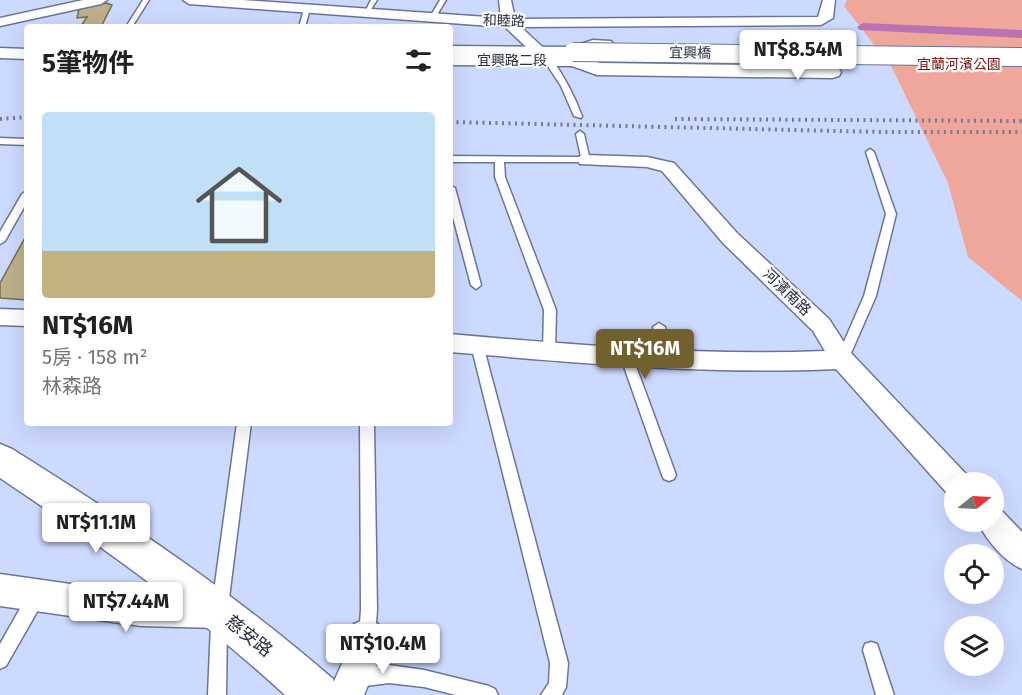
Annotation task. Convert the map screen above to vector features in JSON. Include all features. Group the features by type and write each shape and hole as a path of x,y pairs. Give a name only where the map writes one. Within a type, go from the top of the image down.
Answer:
{"street":[{"path":"0,22 101,0"},
{"name":"和睦路","path":"189,0 289,4 307,9 509,23 731,16 821,21 826,18 829,0"},
{"path":"505,0 509,23 543,56"},
{"path":"594,45 817,48 832,72 597,69 574,56 594,45"},
{"path":"0,46 24,46"},
{"path":"791,47 805,72"},
{"name":"宜興路二段","path":"453,51 543,56"},
{"path":"0,53 24,54"},
{"name":"宜興路二段","path":"453,59 574,56"},
{"name":"宜興橋","path":"574,56 1022,57"},
{"name":"宜興橋","path":"574,56 1022,66"},
{"name":"河濱南路","path":"586,160 647,162 668,167 730,238 821,325 842,360 946,472"},
{"path":"0,316 24,318"},
{"path":"453,343 668,360 764,363 842,360"},
{"name":"慈安路","path":"0,459 123,539 262,645 339,690"},
{"path":"1002,532 1022,554"},
{"path":"0,590 141,610 219,612"},
{"path":"339,690 364,654 366,636"}],"lane":[{"path":"131,24 146,0"},
{"path":"366,13 374,0"},
{"path":"433,17 442,0"},
{"path":"303,24 307,9"},
{"path":"543,56 557,72 571,96 578,116"},
{"path":"453,159 586,160 580,134"},
{"path":"0,141 24,142"},
{"path":"842,360 870,296 891,214 870,152"},
{"path":"499,159 500,177 550,310 549,351"},
{"path":"0,241 24,199"},
{"path":"453,199 476,285"},
{"path":"659,327 668,360"},
{"path":"477,345 559,663 557,687 550,695"},
{"path":"627,358 669,475"},
{"path":"217,695 219,612 244,426"},
{"path":"366,636 369,610 367,426"},
{"path":"1004,525 1022,539"},
{"path":"0,660 36,596"},
{"path":"871,650 885,695"},
{"path":"339,690 372,673 399,673 489,695"}],"green space":[{"name":"宜蘭河濱公園","path":"847,0 1022,0 1022,301 968,257 948,183 892,68 844,6"}],"building":[{"path":"106,3 112,5 102,24 82,24 87,17 77,18 79,9"},
{"path":"24,239 24,300 0,298 0,283"}],"waterway":[{"path":"863,27 1022,34"}],"railway":[{"path":"0,119 24,117"},
{"path":"675,119 1022,121"},
{"path":"453,122 880,132 1022,132"}]}
